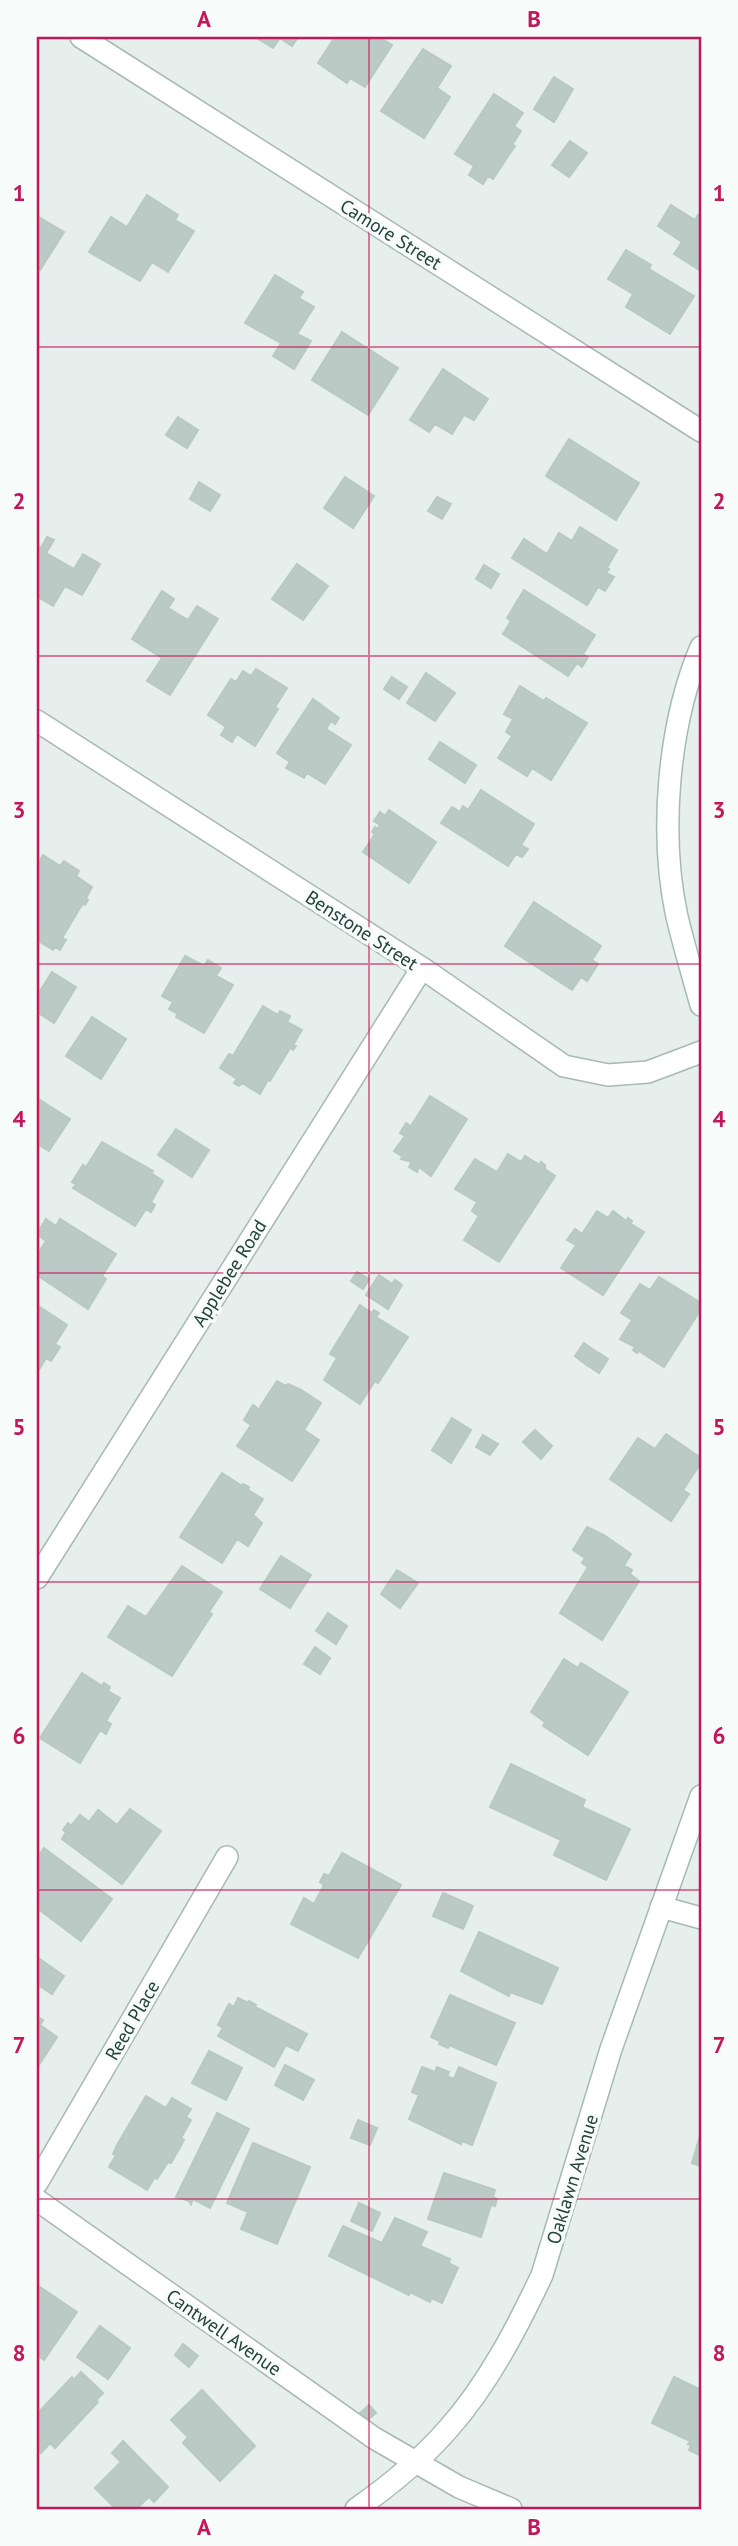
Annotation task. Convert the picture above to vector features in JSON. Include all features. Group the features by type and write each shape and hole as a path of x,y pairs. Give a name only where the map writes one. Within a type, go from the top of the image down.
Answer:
{"street":[{"name":"Camore Street","path":"81,37 701,431"},
{"path":"701,647 680,709 671,760 669,835 677,915 701,1005"},
{"name":"Benstone Street","path":"37,721 422,968 565,1066 608,1075 649,1072 701,1052"},
{"name":"Applebee Road","path":"37,1578 422,968"},
{"name":"Oaklawn Avenue","path":"356,2509 384,2489 449,2428 526,2310 542,2276 611,2049 701,1796"},
{"name":"Reed Place","path":"37,2183 227,1857"},
{"path":"660,1907 701,1918"},
{"name":"Cantwell Avenue","path":"37,2200 374,2438 459,2487 511,2509"}],"building":[{"path":"255,37 298,37 292,46 280,38 273,48"},
{"path":"335,37 379,37 392,45 365,87 350,78 347,83 318,63"},
{"path":"423,49 451,66 437,88 450,97 424,138 381,111"},
{"path":"554,77 573,89 554,122 534,109"},
{"path":"494,94 523,113 514,126 521,131 512,145 515,146 493,179 488,176 483,184 469,175 474,166 455,154"},
{"path":"570,141 587,153 569,177 552,165"},
{"path":"147,195 178,215 175,220 194,231 168,272 152,262 140,281 89,252 111,217 127,227"},
{"path":"671,205 695,220 701,215 701,271 674,254 682,242 658,226"},
{"path":"37,216 64,232 40,270 37,268"},
{"path":"626,250 651,265 649,269 694,296 670,334 626,307 633,294 608,279"},
{"path":"275,275 303,292 299,298 314,307 297,334 311,341 294,369 273,356 281,343 245,323"},
{"path":"342,332 398,368 368,415 312,380"},
{"path":"443,369 488,399 474,420 464,415 452,434 435,424 429,432 410,420"},
{"path":"178,417 198,430 187,448 166,435"},
{"path":"569,439 639,483 616,520 546,476"},
{"path":"345,477 374,496 353,528 324,508"},
{"path":"199,482 220,495 210,511 190,499"},
{"path":"437,497 451,504 442,519 428,511"},
{"path":"580,527 617,550 606,573 614,577 605,591 598,587 587,605 512,558 524,539 547,554 559,533 572,541"},
{"path":"47,537 54,540 46,553 74,569 83,554 100,564 82,595 65,586 53,606 38,597 37,599 37,546 41,548"},
{"path":"297,564 328,586 303,620 272,599"},
{"path":"484,565 499,574 491,588 476,579"},
{"path":"524,590 595,635 583,654 588,657 582,667 577,663 568,676 503,634 511,621 507,618"},
{"path":"162,591 174,599 168,608 188,620 197,606 218,619 170,695 147,681 162,658 132,639"},
{"path":"256,669 287,688 275,707 278,709 255,746 237,734 232,742 221,735 226,727 208,715 231,679 236,682 243,671 251,676"},
{"path":"426,673 455,693 435,721 407,703"},
{"path":"392,677 407,687 399,699 384,689"},
{"path":"520,686 587,723 551,780 532,768 527,776 498,758 512,736 506,732 513,719 504,714"},
{"path":"313,699 339,718 335,724 331,721 326,729 351,745 325,784 307,773 304,778 286,768 290,762 277,753"},
{"path":"440,742 476,765 465,783 429,759"},
{"path":"481,790 534,824 521,845 528,849 522,857 516,854 508,866 441,823 452,807 460,812 463,806 468,810"},
{"path":"389,810 436,842 409,883 363,852 375,834 372,832 375,827 377,829 380,825 374,821 380,812 385,816"},
{"path":"43,855 60,866 64,861 79,871 76,876 92,887 86,898 88,900 85,905 83,903 62,938 66,940 60,950 55,947 53,950 37,940 37,866"},
{"path":"534,902 601,946 592,960 598,964 587,981 581,977 572,990 505,946"},
{"path":"185,956 204,966 208,960 221,968 216,976 233,985 204,1033 176,1017 178,1014 169,1009 173,1002 162,996"},
{"path":"52,972 76,987 54,1023 37,1012 37,996"},
{"path":"263,1006 278,1015 280,1011 290,1016 287,1022 302,1030 293,1045 296,1046 293,1050 290,1048 260,1094 242,1083 239,1086 234,1083 237,1079 220,1068 229,1054 233,1056"},
{"path":"92,1017 126,1039 101,1079 66,1056"},
{"path":"430,1096 467,1119 431,1176 419,1167 417,1172 409,1167 412,1162 401,1159 403,1157 394,1151 405,1136 400,1133 406,1123 411,1126"},
{"path":"37,1098 70,1119 49,1151 37,1144"},
{"path":"176,1129 209,1150 192,1177 158,1155"},
{"path":"102,1142 153,1171 151,1173 163,1181 151,1202 155,1205 151,1212 146,1209 135,1226 73,1188 76,1184 72,1182 83,1165 86,1167"},
{"path":"508,1154 521,1162 525,1156 540,1165 541,1162 545,1169 555,1176 499,1262 464,1240 479,1216 472,1211 477,1202 455,1189 475,1159 497,1172"},
{"path":"597,1211 608,1218 613,1211 626,1221 628,1218 632,1221 631,1224 644,1232 603,1295 561,1268 576,1245 567,1240 575,1229 582,1234"},
{"path":"46,1219 56,1226 60,1219 116,1254 102,1276 106,1279 88,1309 37,1275 37,1255 46,1241 37,1234"},
{"path":"357,1272 369,1279 363,1289 351,1281"},
{"path":"379,1275 392,1284 395,1280 402,1285 388,1309 366,1295"},
{"path":"659,1277 701,1303 701,1309 664,1367 639,1351 637,1353 633,1350 635,1347 620,1339 632,1320 621,1313 640,1284 650,1290"},
{"path":"37,1305 67,1325 55,1344 60,1347 51,1361 46,1358 37,1373"},
{"path":"360,1305 372,1313 374,1310 379,1313 376,1317 408,1337 378,1383 375,1381 360,1404 324,1380 337,1358 330,1354"},
{"path":"584,1343 598,1353 588,1366 575,1356"},
{"path":"599,1353 608,1359 599,1373 590,1367"},
{"path":"277,1381 301,1390 321,1403 304,1430 319,1440 292,1481 237,1446 251,1425 244,1420 253,1405 260,1410"},
{"path":"452,1418 471,1430 451,1463 432,1450"},
{"path":"535,1430 552,1446 541,1459 523,1442"},
{"path":"666,1434 701,1458 701,1463 683,1490 689,1494 671,1521 610,1479 638,1438 655,1449"},
{"path":"483,1435 498,1444 490,1455 476,1447"},
{"path":"222,1473 242,1486 243,1484 249,1487 248,1490 263,1499 253,1515 262,1523 248,1546 237,1539 222,1563 180,1537"},
{"path":"587,1527 631,1554 622,1569 625,1566 632,1570 630,1574 639,1581 602,1640 560,1613 588,1567 582,1563 585,1558 573,1550"},
{"path":"281,1556 311,1575 290,1608 260,1589"},
{"path":"182,1566 222,1592 209,1612 212,1614 172,1676 108,1637 128,1606 146,1617"},
{"path":"397,1570 418,1583 400,1608 381,1594"},
{"path":"328,1613 347,1626 336,1644 316,1631"},
{"path":"315,1647 330,1658 320,1674 304,1664"},
{"path":"564,1659 578,1668 581,1663 628,1692 588,1755 543,1726 545,1722 531,1712"},
{"path":"82,1673 102,1686 104,1683 110,1687 108,1691 120,1698 106,1721 111,1724 106,1734 100,1730 80,1763 40,1738"},
{"path":"511,1764 585,1800 582,1807 630,1829 606,1880 554,1855 561,1840 490,1807"},
{"path":"130,1809 161,1831 122,1884 62,1839 66,1832 63,1830 68,1823 71,1826 80,1815 89,1822 98,1810 117,1825"},
{"path":"44,1848 112,1899 81,1941 37,1908 37,1858"},
{"path":"342,1853 401,1885 358,1958 291,1924 304,1898 314,1904 324,1885 320,1882 324,1874 329,1876"},
{"path":"443,1893 473,1906 463,1929 433,1916"},
{"path":"479,1932 558,1968 542,2004 510,1992 509,1996 461,1971"},
{"path":"37,1957 64,1976 52,1994 37,1984"},
{"path":"450,1995 515,2023 496,2065 449,2045 448,2048 431,2037"},
{"path":"238,1998 248,2003 249,2001 256,2005 255,2007 307,2034 298,2051 286,2045 274,2067 218,2036 223,2028 218,2025 229,2004 234,2007"},
{"path":"38,2017 43,2020 40,2025 57,2037 37,2068"},
{"path":"209,2051 242,2068 226,2100 192,2083"},
{"path":"285,2065 314,2080 303,2100 275,2085"},
{"path":"422,2067 435,2072 437,2067 449,2072 447,2076 454,2079 459,2067 496,2083 472,2145 462,2141 461,2144 409,2119 419,2095 412,2092"},
{"path":"146,2096 166,2108 172,2098 191,2109 186,2117 191,2120 181,2138 184,2140 171,2163 168,2162 147,2190 109,2167 116,2155 113,2154 117,2145"},
{"path":"217,2113 249,2129 210,2208 193,2199 191,2204 176,2197"},
{"path":"358,2120 377,2128 370,2145 351,2138"},
{"path":"701,2132 701,2166 692,2163"},
{"path":"253,2143 310,2167 277,2244 241,2229 248,2212 227,2203"},
{"path":"444,2173 495,2190 495,2206 491,2205 481,2237 428,2219"},
{"path":"359,2203 380,2213 372,2231 351,2221"},
{"path":"395,2218 427,2232 420,2246 450,2259 449,2263 458,2268 442,2303 431,2298 430,2302 410,2292 409,2295 329,2256 343,2226 382,2243"},
{"path":"40,2287 77,2312 44,2360 37,2355 37,2292"},
{"path":"100,2326 130,2348 108,2379 77,2357"},
{"path":"183,2344 198,2356 189,2367 175,2355"},
{"path":"81,2372 103,2393 96,2400 98,2402 55,2448 50,2443 41,2453 37,2449 37,2414 72,2377 74,2380"},
{"path":"674,2377 701,2390 701,2456 689,2450 690,2441 652,2423"},
{"path":"202,2390 255,2446 220,2481 183,2443 188,2437 171,2420"},
{"path":"369,2405 376,2413 365,2422 358,2415"},
{"path":"123,2441 168,2487 154,2502 149,2497 136,2509 116,2509 95,2488 121,2462 112,2453"}]}
